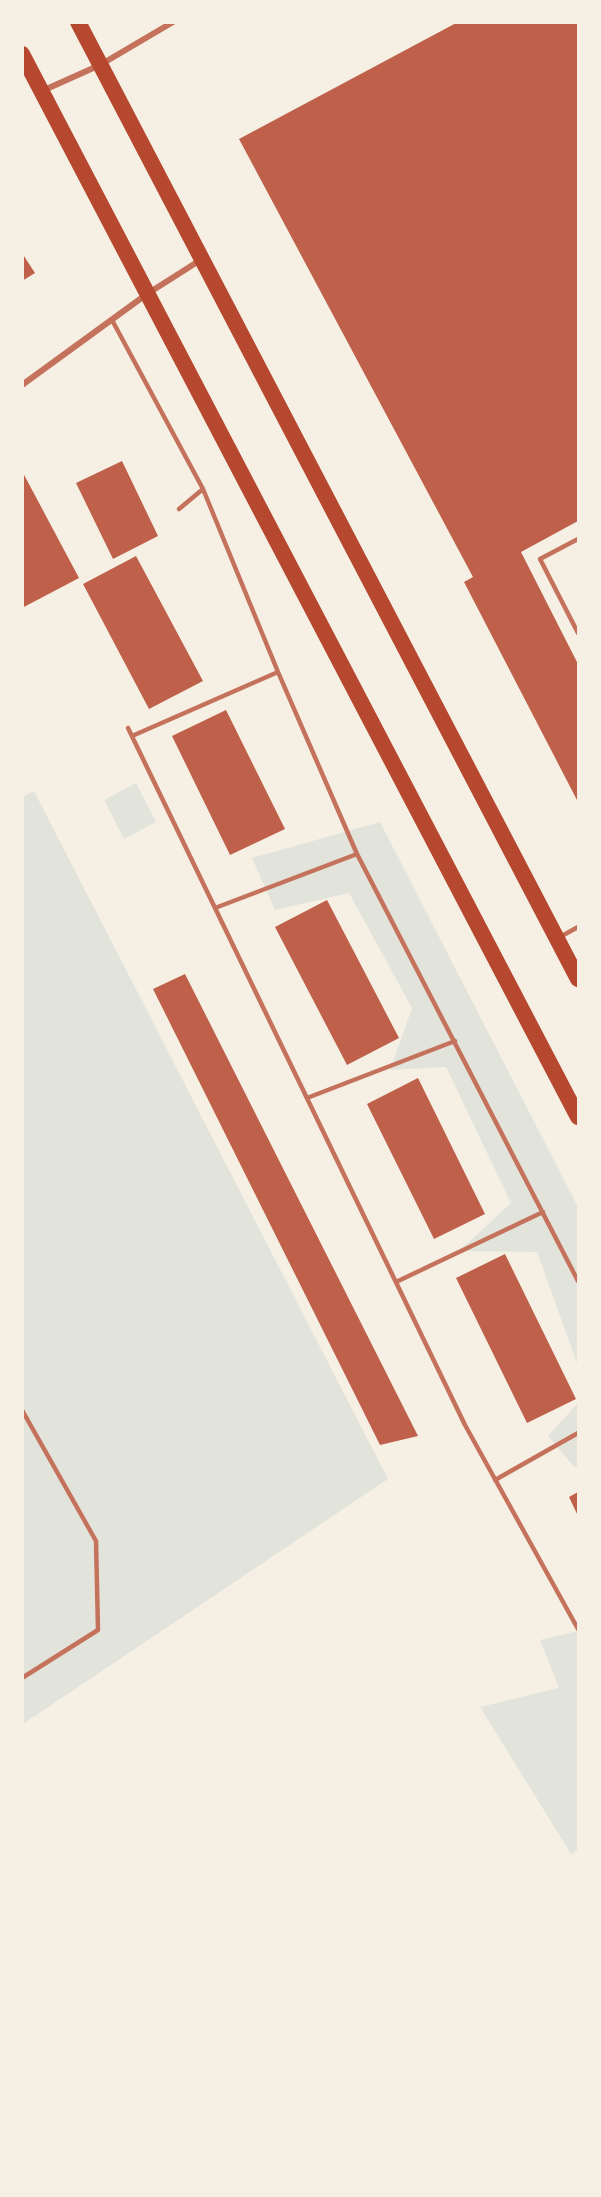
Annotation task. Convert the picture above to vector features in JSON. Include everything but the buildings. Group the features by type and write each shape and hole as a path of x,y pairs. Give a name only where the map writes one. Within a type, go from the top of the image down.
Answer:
{"highway":[{"path":"78,22 579,979"},
{"path":"22,54 579,1117"}],"street":[{"path":"42,91 100,65 173,22"},
{"path":"22,385 147,294 202,259"}],"lane":[{"path":"112,320 203,489 278,672 357,854 579,1281"},
{"path":"179,509 203,489"},
{"path":"579,539 540,559 579,633"},
{"path":"132,736 278,672"},
{"path":"128,728 396,1282 495,1480 579,1629"},
{"path":"215,908 357,854"},
{"path":"558,938 579,927"},
{"path":"307,1098 455,1041"},
{"path":"396,1282 543,1212"},
{"path":"22,1410 96,1541 98,1630 22,1678"},
{"path":"495,1480 579,1433"}],"shaded area":[{"path":"136,783 156,822 124,839 104,800"},
{"path":"34,791 388,1479 23,1724 22,797"},
{"path":"380,822 578,1207 578,1366 537,1252 459,1251 511,1203 446,1067 390,1070 412,1008 349,893 275,910 252,858"},
{"path":"578,1403 578,1466 575,1468 548,1436"},
{"path":"578,1631 578,1850 571,1854 480,1707 559,1688 540,1640"}]}
